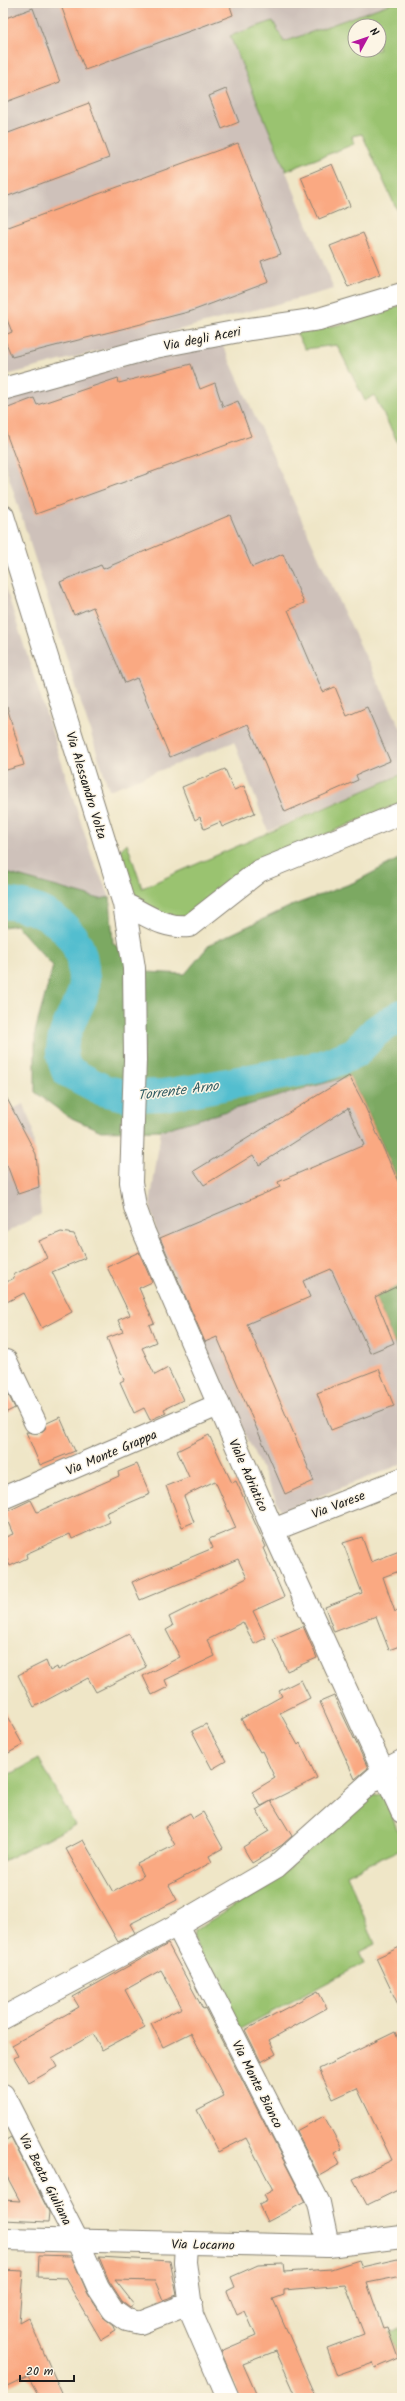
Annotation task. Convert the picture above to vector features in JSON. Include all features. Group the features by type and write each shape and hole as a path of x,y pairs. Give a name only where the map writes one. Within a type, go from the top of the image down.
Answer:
{"street":[{"name":"Via degli Aceri","path":"3,389 155,347 250,329 319,319 402,294"},
{"name":"Via Alessandro Volta","path":"3,516 124,904 134,968 135,1060 131,1128"},
{"path":"124,904 160,924 175,927 189,926 260,871 402,812"},
{"name":"Viale Adriatico","path":"131,1128 131,1182 135,1207 144,1232 273,1530 393,1766 402,1812"},
{"path":"6,1361 35,1422"},
{"name":"Via Monte Grappa","path":"3,1498 218,1405"},
{"name":"Via Varese","path":"273,1530 402,1479"},
{"path":"3,2018 177,1925 276,1867 393,1766"},
{"name":"Via Monte Bianco","path":"177,1925 319,2203 328,2246"},
{"name":"Via Beata Giuliana","path":"3,2095 78,2242 98,2287 113,2310 126,2320 140,2323 191,2303"},
{"name":"Via Locarno","path":"3,2239 78,2242 328,2246 402,2237"},
{"path":"186,2244 186,2262 192,2315 228,2398"}],"shaded area":[{"path":"3,3 392,3 283,42 231,37 334,289 3,376"},
{"path":"220,339 339,602 402,731 402,774 268,831 234,742 109,790 3,459 3,397"},
{"path":"3,580 93,860 110,897 100,899 3,872"},
{"path":"349,1076 362,1100 402,1190 402,1284 375,1297 402,1361 402,1464 281,1511 203,1343 158,1239 150,1205 161,1130"},
{"path":"24,1104 32,1127 41,1214 3,1234 3,1113"}],"green space":[{"path":"392,3 402,3 402,221 362,134 352,136 354,144 286,171 230,36 273,21 284,42 347,19 347,58 387,58 387,18 350,18"},
{"path":"402,305 402,451 374,395 365,401 337,345 305,349 296,333 348,323"},
{"path":"402,774 402,802 279,854 181,918 166,918 144,904 132,891 120,850 127,843 142,888"},
{"path":"402,857 402,1190 362,1100 349,1076 161,1130 101,1131 67,1116 35,1092 35,1032 53,966 16,925 3,927 3,872 100,899 110,897 113,943 147,972 185,974 210,944 291,906 355,882"},
{"path":"402,1284 402,1361 375,1297"},
{"path":"39,1759 75,1825 3,1861 3,1778"},
{"path":"383,1794 402,1841 402,1849 347,1874 375,1944 359,1952 364,1963 240,2029 193,1940 194,1931 275,1879 374,1795"},
{"path":"402,2327 402,2368 389,2333"}],"building":[{"path":"60,3 229,3 233,15 85,70"},
{"path":"33,8 60,82 3,103 3,19"},
{"path":"226,89 239,122 222,129 209,96"},
{"path":"89,103 109,158 3,198 3,135"},
{"path":"238,143 281,254 261,261 269,282 192,311 12,357 3,336 12,332 3,310 3,229"},
{"path":"332,164 350,206 319,219 301,177"},
{"path":"363,233 380,274 348,287 330,246"},
{"path":"191,364 200,389 215,383 223,407 238,401 251,436 36,514 3,425 3,410 34,398 37,405 118,378 119,383"},
{"path":"230,515 252,567 283,554 304,603 288,610 323,692 335,687 347,716 367,707 390,761 356,775 358,780 285,812 248,724 170,757 137,678 125,683 93,607 74,615 60,582 101,565 103,569"},
{"path":"7,707 24,765 3,771 3,708"},
{"path":"225,769 234,790 244,786 255,813 222,827 220,822 204,829 200,817 195,820 182,787"},
{"path":"349,1076 362,1100 402,1190 402,1284 375,1297 394,1343 370,1353 331,1269 303,1281 310,1297 247,1324 314,1481 285,1494 217,1337 205,1342 160,1238 280,1187 278,1182 364,1145 348,1108 259,1165 253,1155 204,1185 194,1171"},
{"path":"3,1091 36,1154 39,1187 18,1194 7,1165 3,1166"},
{"path":"61,1232 74,1234 85,1258 52,1272 72,1312 42,1328 24,1293 3,1304 3,1284 14,1278 13,1275 47,1258 39,1241"},
{"path":"139,1252 152,1282 139,1288 154,1323 149,1325 156,1342 142,1348 155,1375 168,1368 183,1400 164,1409 166,1413 150,1420 144,1408 134,1413 120,1382 124,1380 107,1338 123,1332 118,1320 130,1315 107,1267"},
{"path":"379,1369 394,1406 331,1430 317,1393"},
{"path":"3,1384 15,1408 3,1414"},
{"path":"60,1417 75,1451 40,1465 26,1432 40,1433 45,1429 47,1423"},
{"path":"209,1435 232,1483 236,1481 266,1547 263,1548 284,1597 253,1611 266,1638 254,1644 243,1622 207,1640 215,1656 165,1680 168,1687 152,1695 143,1676 180,1657 166,1630 173,1626 169,1617 247,1578 238,1559 140,1600 132,1582 213,1548 209,1539 236,1528 215,1481 184,1496 194,1522 182,1527 166,1486 189,1477 177,1451"},
{"path":"137,1464 150,1494 106,1513 110,1522 72,1539 70,1534 26,1554 27,1558 10,1566 3,1549 3,1538 13,1534 4,1513 31,1500 37,1512 119,1476 118,1472"},
{"path":"362,1537 371,1562 402,1550 402,1570 383,1577 395,1612 402,1609 402,1645 389,1650 376,1616 334,1632 325,1607 362,1593 343,1543"},
{"path":"303,1626 317,1658 287,1671 273,1639"},
{"path":"129,1634 146,1667 96,1692 88,1678 34,1707 18,1675 46,1661 50,1671 57,1667 58,1670"},
{"path":"301,1680 310,1698 280,1713 298,1745 300,1743 317,1778 261,1806 252,1792 275,1778 262,1751 260,1752 241,1719 282,1696 279,1691"},
{"path":"334,1696 368,1768 355,1779 320,1702"},
{"path":"3,1709 23,1745 3,1756"},
{"path":"206,1724 226,1761 212,1769 192,1731"},
{"path":"271,1801 292,1836 282,1845 252,1863 243,1847 269,1831 256,1810"},
{"path":"203,1812 223,1848 209,1856 212,1862 169,1885 177,1900 130,1924 135,1933 118,1942 66,1849 83,1840 113,1892 143,1876 137,1864 175,1845 165,1827 190,1813 193,1818"},
{"path":"168,1944 203,2009 205,2008 305,2202 267,2222 259,2205 267,2201 264,2195 273,2190 246,2138 219,2152 197,2110 224,2096 191,2033 163,2047 151,2023 182,2008 161,1970 125,1990 145,2027 102,2050 93,2034 52,2058 57,2067 29,2083 14,2058 18,2056 12,2045 79,2007 73,1997"},
{"path":"402,1946 402,2013 376,1958"},
{"path":"318,1991 327,2008 269,2040 276,2054 261,2062 245,2030"},
{"path":"395,2032 402,2048 402,2188 367,2205 353,2179 392,2160 357,2088 333,2099 319,2069"},
{"path":"324,2116 342,2149 334,2153 340,2164 319,2176 296,2131"},
{"path":"11,2137 49,2212 48,2222 3,2220 3,2200 20,2201 3,2169 3,2142"},
{"path":"39,2255 71,2256 88,2294 103,2317 114,2326 116,2331 101,2340 65,2278 38,2277"},
{"path":"99,2257 170,2261 177,2295 163,2300 155,2281 115,2280 134,2304 130,2307 122,2301 109,2281"},
{"path":"402,2258 402,2276 367,2283 383,2328 387,2327 398,2358 375,2368 373,2362 337,2375 327,2348 364,2334 345,2285 284,2290 284,2295 273,2299 317,2398 297,2398 276,2351 243,2364 258,2398 240,2398 221,2351 256,2336 245,2311 237,2315 227,2291 235,2287 231,2277 258,2265 283,2264 284,2272 331,2269 359,2260 362,2267"},
{"path":"3,2270 23,2271 19,2322 28,2317 64,2398 40,2398 28,2376 3,2388"}],"waterway":[{"name":"Torrente Arno","path":"3,903 18,905 46,915 58,922 76,943 81,956 84,990 65,1034 62,1050 63,1061 67,1071 103,1090 128,1096 163,1095 320,1067 355,1053 376,1031 402,1015"}]}
